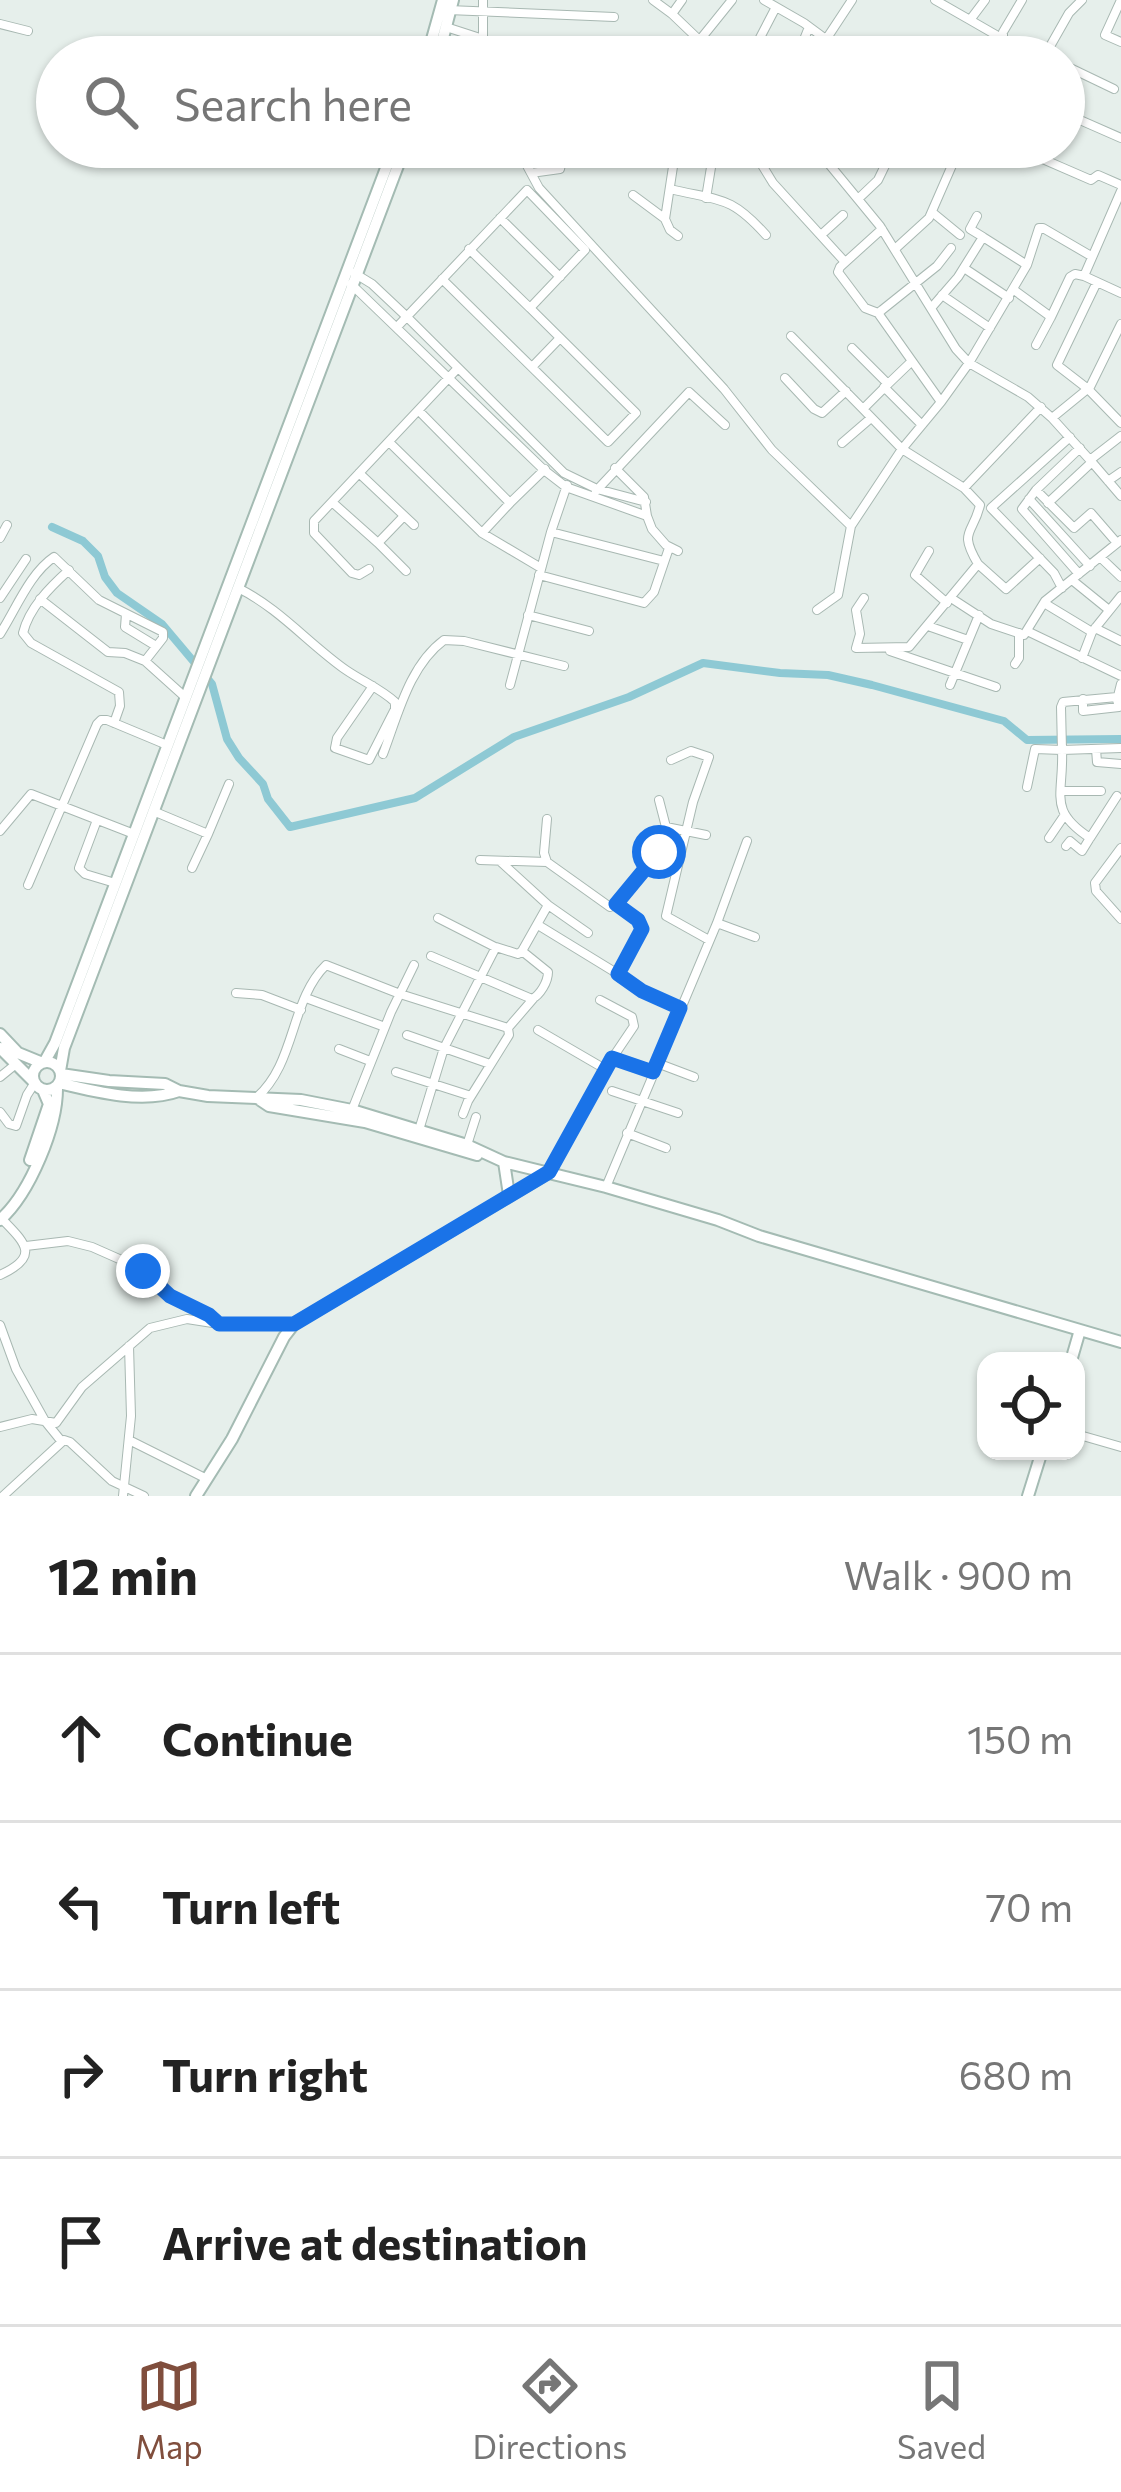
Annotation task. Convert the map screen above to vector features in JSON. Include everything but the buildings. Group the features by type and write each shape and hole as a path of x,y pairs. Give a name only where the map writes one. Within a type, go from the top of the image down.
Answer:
{"main road":[{"path":"444,36 447,5"},
{"path":"435,36 447,5"},
{"path":"0,1216 10,1211 53,1123 64,1048 237,588 387,168"},
{"path":"37,1085 34,1070 55,1043 185,697 396,168"},
{"path":"0,1034 18,1053 56,1064 59,1079"},
{"path":"0,1048 49,1104 34,1154 0,1216"},
{"path":"37,1085 59,1079 117,1088 301,1100 419,1130 501,1160"},
{"path":"257,1100 365,1122 606,1187 1121,1342"},
{"path":"501,1160 509,1195"},
{"path":"196,1496 294,1324 549,1172"},
{"path":"1074,1352 1080,1330"},
{"path":"1028,1496 1039,1460"}],"street":[{"path":"483,0 483,36"},
{"path":"653,0 694,36"},
{"path":"672,14 682,0"},
{"path":"712,0 724,8"},
{"path":"703,36 732,0"},
{"path":"764,0 820,36"},
{"path":"934,0 998,36"},
{"path":"970,20 985,0"},
{"path":"1003,36 1022,0"},
{"path":"1055,36 1082,0"},
{"path":"1121,0 1106,35 1121,42"},
{"path":"827,36 847,2"},
{"path":"447,5 483,13 614,17"},
{"path":"761,36 776,7"},
{"path":"1046,18 1060,26"},
{"path":"0,24 28,31"},
{"path":"446,27 474,36"},
{"path":"805,36 809,27"},
{"path":"1085,75 1114,89"},
{"path":"1085,122 1121,138"},
{"path":"529,168 539,188 724,389 772,450 851,526"},
{"path":"531,172 560,168"},
{"path":"665,219 673,168"},
{"path":"706,198 711,168"},
{"path":"764,168 845,262"},
{"path":"834,168 895,249 956,349 969,363 1041,407 1121,496"},
{"path":"858,199 878,181 884,168"},
{"path":"895,249 932,212 951,168"},
{"path":"1063,168 1091,180 1099,175 1121,188 1084,276"},
{"path":"398,327 527,190 585,250 530,308"},
{"path":"670,190 727,201 744,210 766,236"},
{"path":"633,195 665,219 678,236"},
{"path":"932,212 960,235"},
{"path":"820,235 843,215"},
{"path":"977,216 970,229 1027,265"},
{"path":"500,218 560,277"},
{"path":"818,610 841,589 851,526 902,449 969,363 1012,294 1039,229 1091,256"},
{"path":"882,230 838,272 865,308 878,313 941,402"},
{"path":"932,307 983,237"},
{"path":"878,313 937,266 951,248"},
{"path":"442,279 608,442 636,413 469,249"},
{"path":"964,268 1051,317"},
{"path":"1036,345 1070,277 1084,276 1121,293"},
{"path":"350,277 372,284 406,316 568,483"},
{"path":"350,277 544,470 647,516"},
{"path":"1097,282 1057,364 1121,423"},
{"path":"942,295 990,328"},
{"path":"1052,418 1088,389 1117,343 1121,324"},
{"path":"791,336 902,449 964,488 980,506 968,536 970,550 978,564 1006,589 1040,558"},
{"path":"533,366 560,338"},
{"path":"852,348 922,425"},
{"path":"863,410 912,361"},
{"path":"369,569 352,573 314,532 314,521 457,369"},
{"path":"785,378 822,413 846,391"},
{"path":"594,494 689,392 725,424"},
{"path":"964,488 1041,407"},
{"path":"418,411 510,503"},
{"path":"842,442 871,418"},
{"path":"1062,589 1054,573 991,508 1070,436"},
{"path":"1048,503 1121,436"},
{"path":"389,442 482,533 540,572 644,603 674,549 652,529 640,492 615,468"},
{"path":"1080,448 1023,505 1024,513 1109,610"},
{"path":"482,533 552,463"},
{"path":"1108,481 1121,472"},
{"path":"359,473 414,526"},
{"path":"510,685 550,532 568,483"},
{"path":"1015,664 1023,632 1044,603 1119,545 1091,513 1074,528 1036,490"},
{"path":"594,494 646,502"},
{"path":"1029,499 1090,566"},
{"path":"332,502 406,571"},
{"path":"378,543 404,515"},
{"path":"0,538 8,525"},
{"path":"550,532 664,562"},
{"path":"929,550 915,575 949,601 991,624 1023,632 1082,658 1121,680 1117,697 1063,702 1064,816 1090,838"},
{"path":"1,630 50,557 57,558 99,600 163,632 145,662"},
{"path":"1100,557 1121,577"},
{"path":"0,598 26,559"},
{"path":"864,598 856,610 860,634 856,648 909,647 978,564"},
{"path":"69,570 40,599 24,625 25,637 119,692 114,723"},
{"path":"237,588 267,604 348,672 373,686 391,697 395,702 369,760 335,748 373,686"},
{"path":"1082,658 1093,630 1121,596"},
{"path":"40,599 108,652 145,662 185,697"},
{"path":"1044,603 1121,640"},
{"path":"126,614 125,627 156,646"},
{"path":"528,615 589,631"},
{"path":"950,685 979,616"},
{"path":"928,626 968,640"},
{"path":"383,754 417,671 444,640 564,666"},
{"path":"885,649 996,687"},
{"path":"28,885 101,720 167,746"},
{"path":"1027,787 1035,749 1062,744 1121,748"},
{"path":"1096,749 1097,763 1121,764"},
{"path":"671,760 691,751 709,757 666,916 710,940"},
{"path":"192,868 229,784"},
{"path":"1061,791 1111,794 1082,851 1070,842 1066,846"},
{"path":"0,831 31,794 134,833"},
{"path":"658,800 665,827 706,835"},
{"path":"153,811 208,834"},
{"path":"1049,838 1064,816"},
{"path":"523,882 544,862 548,819"},
{"path":"97,820 79,868 115,883"},
{"path":"606,1187 747,841"},
{"path":"1121,848 1095,883 1096,891 1121,919"},
{"path":"481,860 544,862 610,907 659,852"},
{"path":"500,861 548,905 588,933"},
{"path":"616,904 638,920 642,929 618,974"},
{"path":"438,918 518,954 548,905"},
{"path":"717,923 754,937"},
{"path":"538,925 642,991 680,1008"},
{"path":"419,1130 444,1048 496,947"},
{"path":"463,1114 509,1035 508,1028 548,979 548,972 522,951"},
{"path":"431,956 533,999"},
{"path":"257,1100 278,1070 306,998 326,965 508,1028"},
{"path":"352,1110 414,965"},
{"path":"236,993 262,995 301,1010"},
{"path":"306,998 385,1027"},
{"path":"549,1172 604,1069 634,1026 634,1020 600,1000"},
{"path":"538,1030 604,1069"},
{"path":"406,1035 490,1064"},
{"path":"339,1048 370,1061"},
{"path":"612,1058 694,1077"},
{"path":"0,1077 16,1064"},
{"path":"396,1072 472,1097"},
{"path":"0,1112 16,1126 27,1094 37,1085"},
{"path":"612,1091 678,1113"},
{"path":"467,1145 476,1118"},
{"path":"627,1133 666,1148"},
{"path":"0,1216 24,1243 22,1260 0,1275"},
{"path":"24,1243 68,1241 92,1247 135,1266 170,1296 219,1324"},
{"path":"0,1426 32,1419 56,1424 82,1387 162,1323 187,1319 294,1324"},
{"path":"1,1331 16,1369 62,1442"},
{"path":"123,1492 129,1440 129,1345"},
{"path":"1085,1436 1121,1448"},
{"path":"129,1440 207,1479"},
{"path":"3,1496 62,1442 70,1442 123,1492 144,1496"},
{"path":"12,1489 21,1496"}],"waterway":[{"path":"52,527 83,541 98,556 117,593 162,624 194,662"},
{"path":"207,678 227,739 290,827 415,798 514,737 629,697 703,663 828,675 872,685 1004,721 1027,740 1121,739"}],"route":[{"path":"143,1271 162,1291 219,1324 294,1324 549,1172 612,1058 653,1072 680,1008 618,974 642,925 616,904 659,852"}]}
